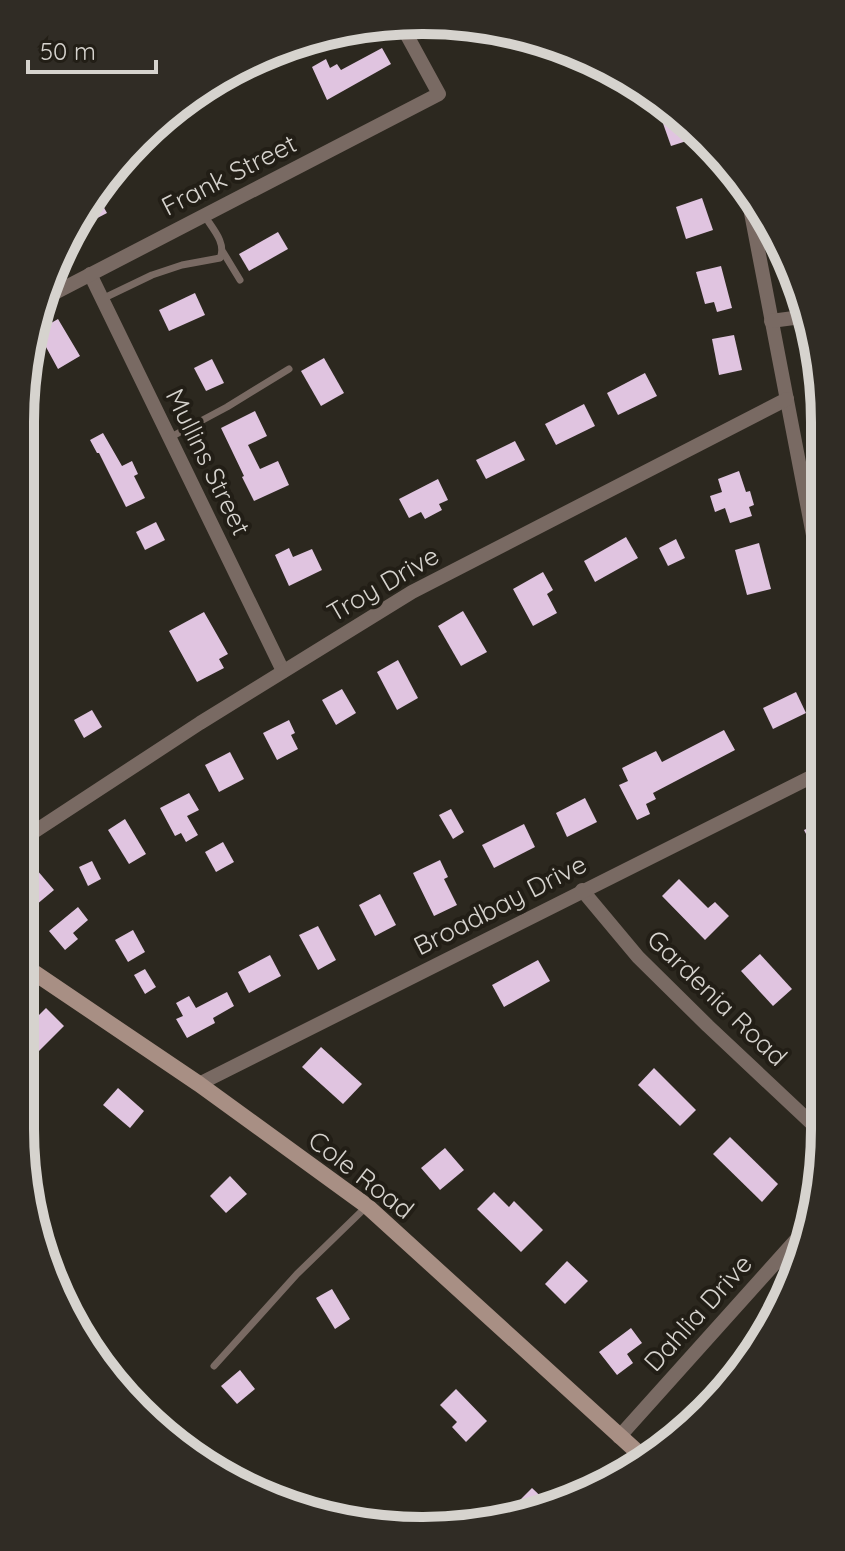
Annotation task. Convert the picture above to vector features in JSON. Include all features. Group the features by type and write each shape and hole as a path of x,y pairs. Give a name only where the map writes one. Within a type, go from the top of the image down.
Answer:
{"street":[{"name":"Frank Street","path":"58,291 439,94 407,35"},
{"path":"751,216 811,524"},
{"name":"Mullins Street","path":"90,274 283,671"},
{"path":"771,321 797,318"},
{"name":"Troy Drive","path":"34,832 283,671 412,592 787,399"},
{"name":"Broadbay Drive","path":"199,1084 811,777"},
{"name":"Gardenia Road","path":"582,890 638,957 811,1123"},
{"name":"Cole Road","path":"34,973 199,1084 367,1206 637,1452"},
{"path":"34,980 39,977"},
{"name":"Dahlia Drive","path":"619,1437 793,1243"}],"lane":[{"path":"102,299 152,275 182,265 220,258 223,245 204,215"},
{"path":"223,252 240,280"},
{"path":"169,438 289,369"},
{"path":"214,1366 297,1274 367,1206"}],"building":[{"path":"382,48 391,64 327,100 312,67 326,59 330,68 337,64 341,70"},
{"path":"660,115 679,130 689,140 671,146"},
{"path":"702,198 713,230 686,239 676,207"},
{"path":"102,203 107,213 90,222"},
{"path":"278,232 288,249 249,271 239,254"},
{"path":"721,266 732,308 717,312 714,302 705,304 696,272"},
{"path":"195,293 205,315 169,331 159,310"},
{"path":"58,319 80,356 58,369 43,341 44,334 49,331 46,326"},
{"path":"734,335 742,370 719,375 712,339"},
{"path":"324,358 344,393 321,406 301,371"},
{"path":"212,359 224,383 206,391 194,368"},
{"path":"645,373 657,396 618,415 607,393"},
{"path":"584,404 595,426 556,445 545,424"},
{"path":"255,411 267,436 248,445 260,469 278,461 289,485 254,501 221,428"},
{"path":"103,433 122,466 132,461 138,474 134,476 145,498 126,507 90,440"},
{"path":"515,441 525,460 486,479 476,460"},
{"path":"739,471 754,505 749,507 752,516 730,523 725,508 715,512 710,496 722,492 718,479"},
{"path":"438,479 448,500 439,504 442,510 425,519 421,512 409,518 399,499"},
{"path":"156,522 165,540 145,550 136,532"},
{"path":"626,537 638,558 595,582 584,561"},
{"path":"676,539 685,558 668,566 659,548"},
{"path":"759,543 771,589 747,595 735,550"},
{"path":"289,548 293,557 312,549 322,570 289,586 275,555"},
{"path":"543,572 553,590 547,594 557,613 533,626 513,589"},
{"path":"463,611 487,652 461,666 438,626"},
{"path":"204,612 228,654 219,659 224,668 197,682 169,631"},
{"path":"398,660 418,698 397,710 377,672"},
{"path":"342,689 356,713 336,725 322,700"},
{"path":"796,692 806,713 773,729 763,708"},
{"path":"92,710 102,727 84,738 74,720"},
{"path":"289,720 295,733 291,735 298,749 277,760 263,733"},
{"path":"724,730 735,750 653,793 656,799 646,804 650,814 637,820 619,785 628,781 622,768 656,751 662,762"},
{"path":"230,752 244,779 219,792 205,765"},
{"path":"189,793 199,810 187,816 198,835 186,842 181,833 175,836 160,808"},
{"path":"585,798 597,822 567,837 556,813"},
{"path":"451,809 464,832 453,839 439,815"},
{"path":"125,819 146,854 129,864 108,830"},
{"path":"524,824 535,847 494,868 482,845"},
{"path":"811,827 811,844 804,830"},
{"path":"223,842 234,862 216,872 205,852"},
{"path":"440,860 448,877 444,879 457,905 434,916 413,873"},
{"path":"92,861 101,879 88,886 79,867"},
{"path":"34,867 54,890 34,907"},
{"path":"679,879 708,908 715,902 729,916 705,940 662,896"},
{"path":"380,894 396,925 375,936 359,905"},
{"path":"78,907 88,920 73,933 78,939 65,950 49,931"},
{"path":"318,926 336,960 318,970 299,935"},
{"path":"133,930 145,952 128,962 115,940"},
{"path":"760,954 792,989 773,1006 741,971"},
{"path":"270,955 281,976 249,993 238,972"},
{"path":"538,960 550,981 504,1007 492,985"},
{"path":"145,969 156,987 145,994 134,975"},
{"path":"227,992 234,1006 213,1018 215,1023 187,1038 176,1019 183,1016 176,1003 189,996 196,1008"},
{"path":"46,1008 64,1026 36,1054 34,1052 34,1020"},
{"path":"321,1047 362,1084 343,1104 302,1067"},
{"path":"654,1068 696,1110 680,1126 638,1085"},
{"path":"118,1088 144,1111 130,1128 103,1105"},
{"path":"730,1137 778,1184 762,1202 713,1154"},
{"path":"445,1148 464,1170 440,1190 421,1168"},
{"path":"230,1176 247,1194 226,1213 210,1196"},
{"path":"494,1192 509,1207 514,1201 543,1230 521,1252 477,1209"},
{"path":"567,1261 588,1281 565,1304 545,1284"},
{"path":"332,1289 350,1319 335,1329 316,1298"},
{"path":"631,1328 642,1343 627,1354 633,1363 617,1375 599,1352"},
{"path":"240,1370 255,1389 237,1404 221,1386"},
{"path":"715,1382 716,1383 685,1415"},
{"path":"456,1389 487,1421 466,1442 452,1427 457,1422 440,1405"},
{"path":"532,1488 542,1498 523,1504 514,1506"}]}
